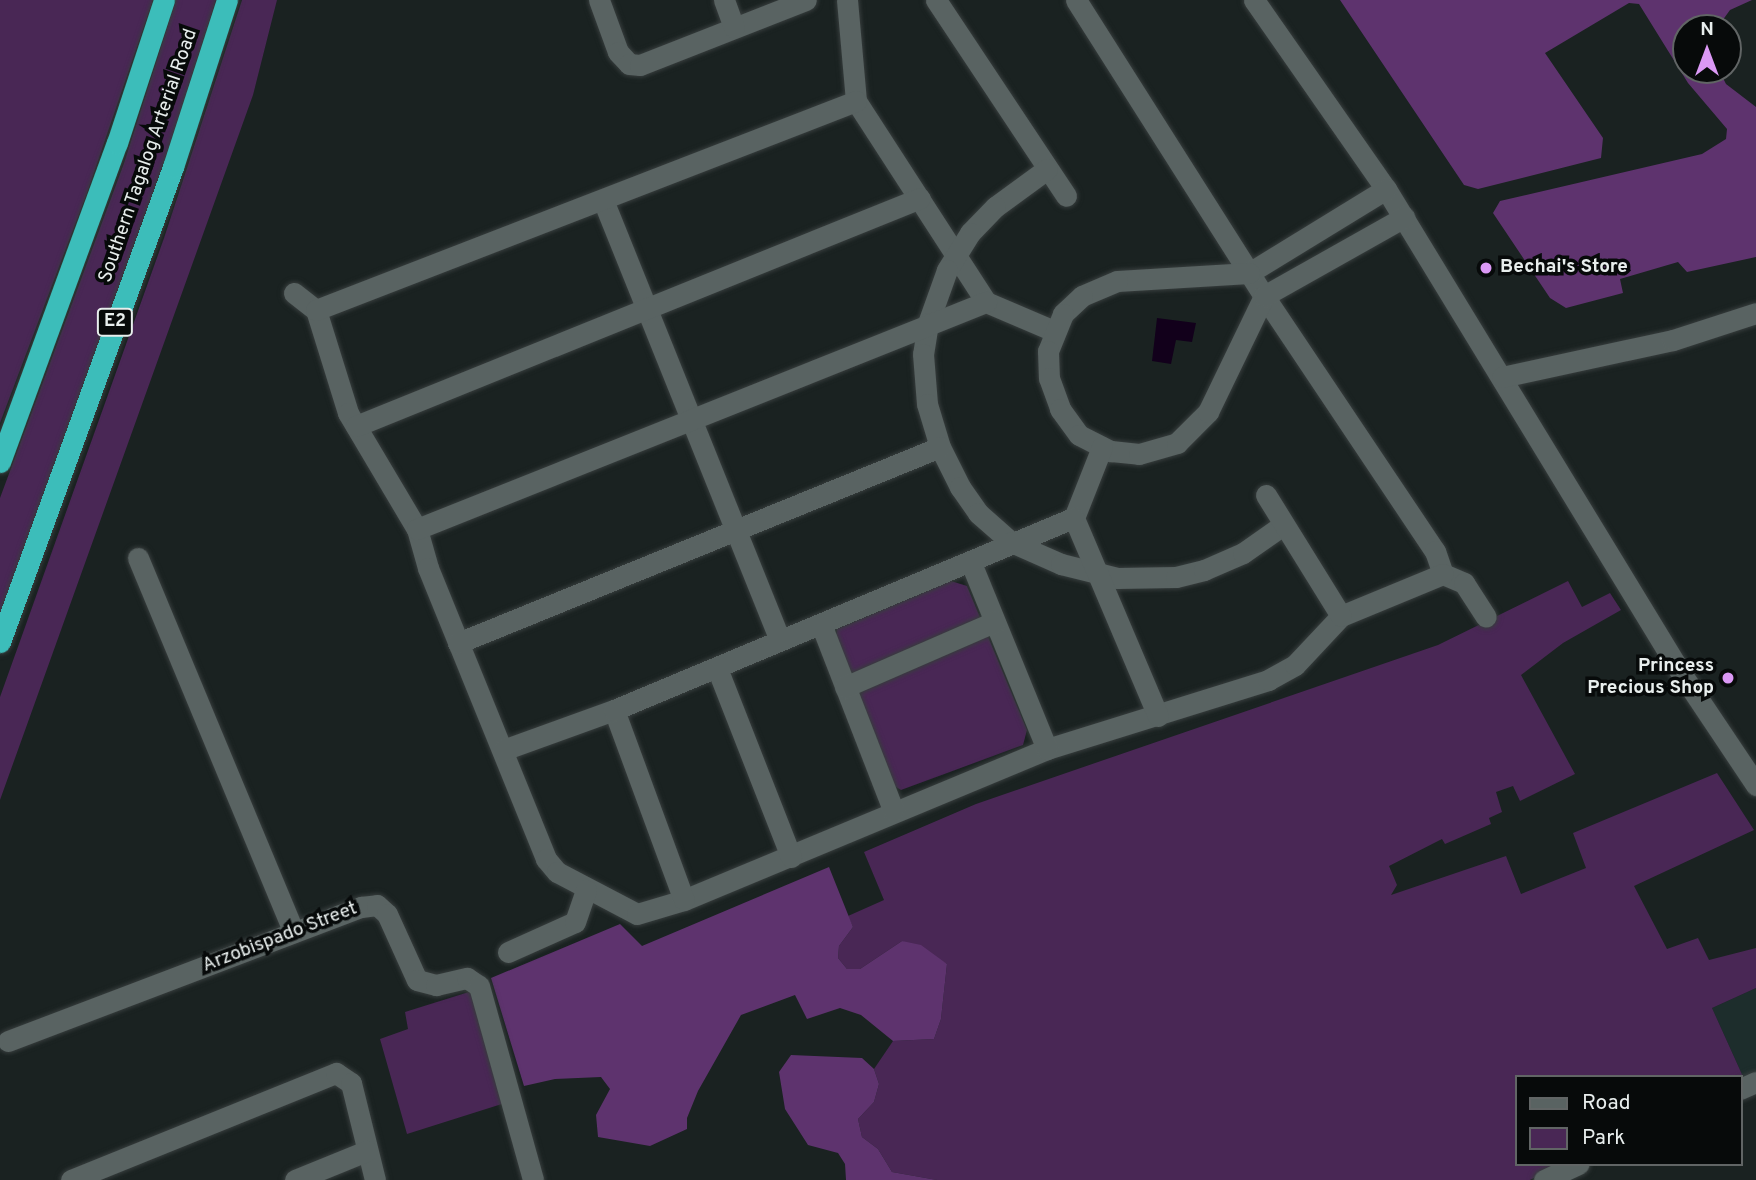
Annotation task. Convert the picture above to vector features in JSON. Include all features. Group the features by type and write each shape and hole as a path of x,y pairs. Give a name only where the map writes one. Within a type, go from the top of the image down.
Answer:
{"highway":[{"name":"Southern Tagalog Arterial Road","path":"0,462 117,143 164,0"},
{"name":"Southern Tagalog Arterial Road","path":"0,642 173,167 226,0"}],"street":[{"path":"599,0 618,52 629,64 652,63 734,27 806,0"},
{"path":"724,0 734,27"},
{"path":"847,0 856,101 957,252 986,302 1054,331"},
{"path":"936,0 1066,196"},
{"path":"1076,0 1264,296 1435,551 1443,574"},
{"path":"1254,0 1404,217 1681,673 1756,785"},
{"path":"316,310 856,101"},
{"path":"1046,169 995,207 957,252 928,323 924,388 940,447 968,500 1011,542 1095,573 1133,579 1190,574 1243,553 1283,525"},
{"path":"1386,189 1250,273 1104,284 1073,304 1054,331 1047,364 1052,394 1079,435 1102,447 1139,454 1164,448 1190,434 1208,412 1264,296 1404,217"},
{"path":"356,426 920,198"},
{"path":"603,200 688,419 780,640"},
{"path":"1304,240 1319,263"},
{"path":"294,293 316,310 356,426 417,529 428,568 546,859 557,872 586,890 637,914 684,900 791,857 893,810 1047,749 1268,680 1295,665 1341,616 1443,574 1464,583 1486,617"},
{"path":"417,529 986,302"},
{"path":"1502,377 1673,340 1756,313"},
{"path":"458,643 940,447"},
{"path":"1102,447 1074,518 1095,573 1158,716"},
{"path":"1266,495 1341,616"},
{"path":"503,750 614,710 971,563 1011,542 1074,518"},
{"path":"138,558 294,932"},
{"path":"971,563 1047,749"},
{"path":"845,687 994,622"},
{"path":"821,624 893,810"},
{"path":"717,668 791,857"},
{"path":"614,710 684,900"},
{"path":"508,952 575,922 586,890"},
{"name":"Arzobispado Street","path":"8,1041 294,932 377,905 387,914 417,980 436,985 464,978 476,982 533,1180"},
{"path":"71,1180 337,1073 351,1083 375,1180"},
{"path":"295,1180 366,1151"},
{"path":"1544,1180 1574,1166"}],"shaded area":[{"path":"1340,0 1752,0 1727,14 1672,14 1672,57 1639,4 1629,3 1545,53 1603,138 1601,158 1478,189 1464,185"},
{"path":"1689,84 1726,84 1756,107 1756,257 1687,272 1678,262 1620,279 1623,293 1566,308 1550,298 1493,213 1500,201 1702,154 1726,139 1727,129"},
{"path":"1157,318 1196,323 1192,342 1176,340 1171,364 1152,361"},
{"path":"829,867 853,927 839,946 838,958 847,969 860,969 902,941 921,945 947,964 941,1019 934,1039 893,1041 861,1015 840,1008 807,1019 795,995 741,1015 698,1091 687,1118 687,1129 650,1146 598,1137 596,1115 610,1089 601,1077 555,1079 524,1086 491,978 620,924 642,946"},
{"path":"1756,988 1756,1076 1745,1081 1712,1008"},
{"path":"791,1055 862,1058 874,1069 879,1084 874,1102 858,1119 862,1137 878,1149 892,1172 937,1180 846,1180 845,1164 838,1153 808,1145 785,1109 779,1072"}],"green space":[{"path":"0,0 153,0 87,193 0,423"},
{"path":"176,0 216,0 165,159 0,614 0,498 124,163"},
{"path":"242,0 277,0 253,95 0,800 0,697 164,238"},
{"path":"951,581 967,586 1027,730 1023,745 901,790 891,784 835,644 837,629"},
{"path":"1568,581 1582,607 1610,593 1621,610 1563,643 1521,675 1575,774 1520,801 1513,786 1496,792 1502,812 1489,818 1491,824 1445,844 1442,839 1389,866 1397,885 1391,895 1506,856 1521,894 1586,868 1573,833 1717,773 1754,830 1634,886 1667,949 1698,938 1709,960 1756,948 1756,988 1712,1008 1745,1081 1742,1082 1742,1075 1514,1075 1514,1166 1557,1166 1530,1180 937,1180 892,1172 878,1149 862,1137 858,1119 874,1102 879,1084 874,1069 893,1041 934,1039 941,1019 947,964 902,941 860,969 847,969 838,958 839,946 853,927 848,916 884,900 864,852 976,804 1438,645"},
{"path":"472,991 505,1103 407,1134 380,1039 408,1029 405,1012"}],"place":[{"name":"Bechai's Store","path":"1486,268"},
{"name":"Princess Precious Shop","path":"1728,678"}]}
